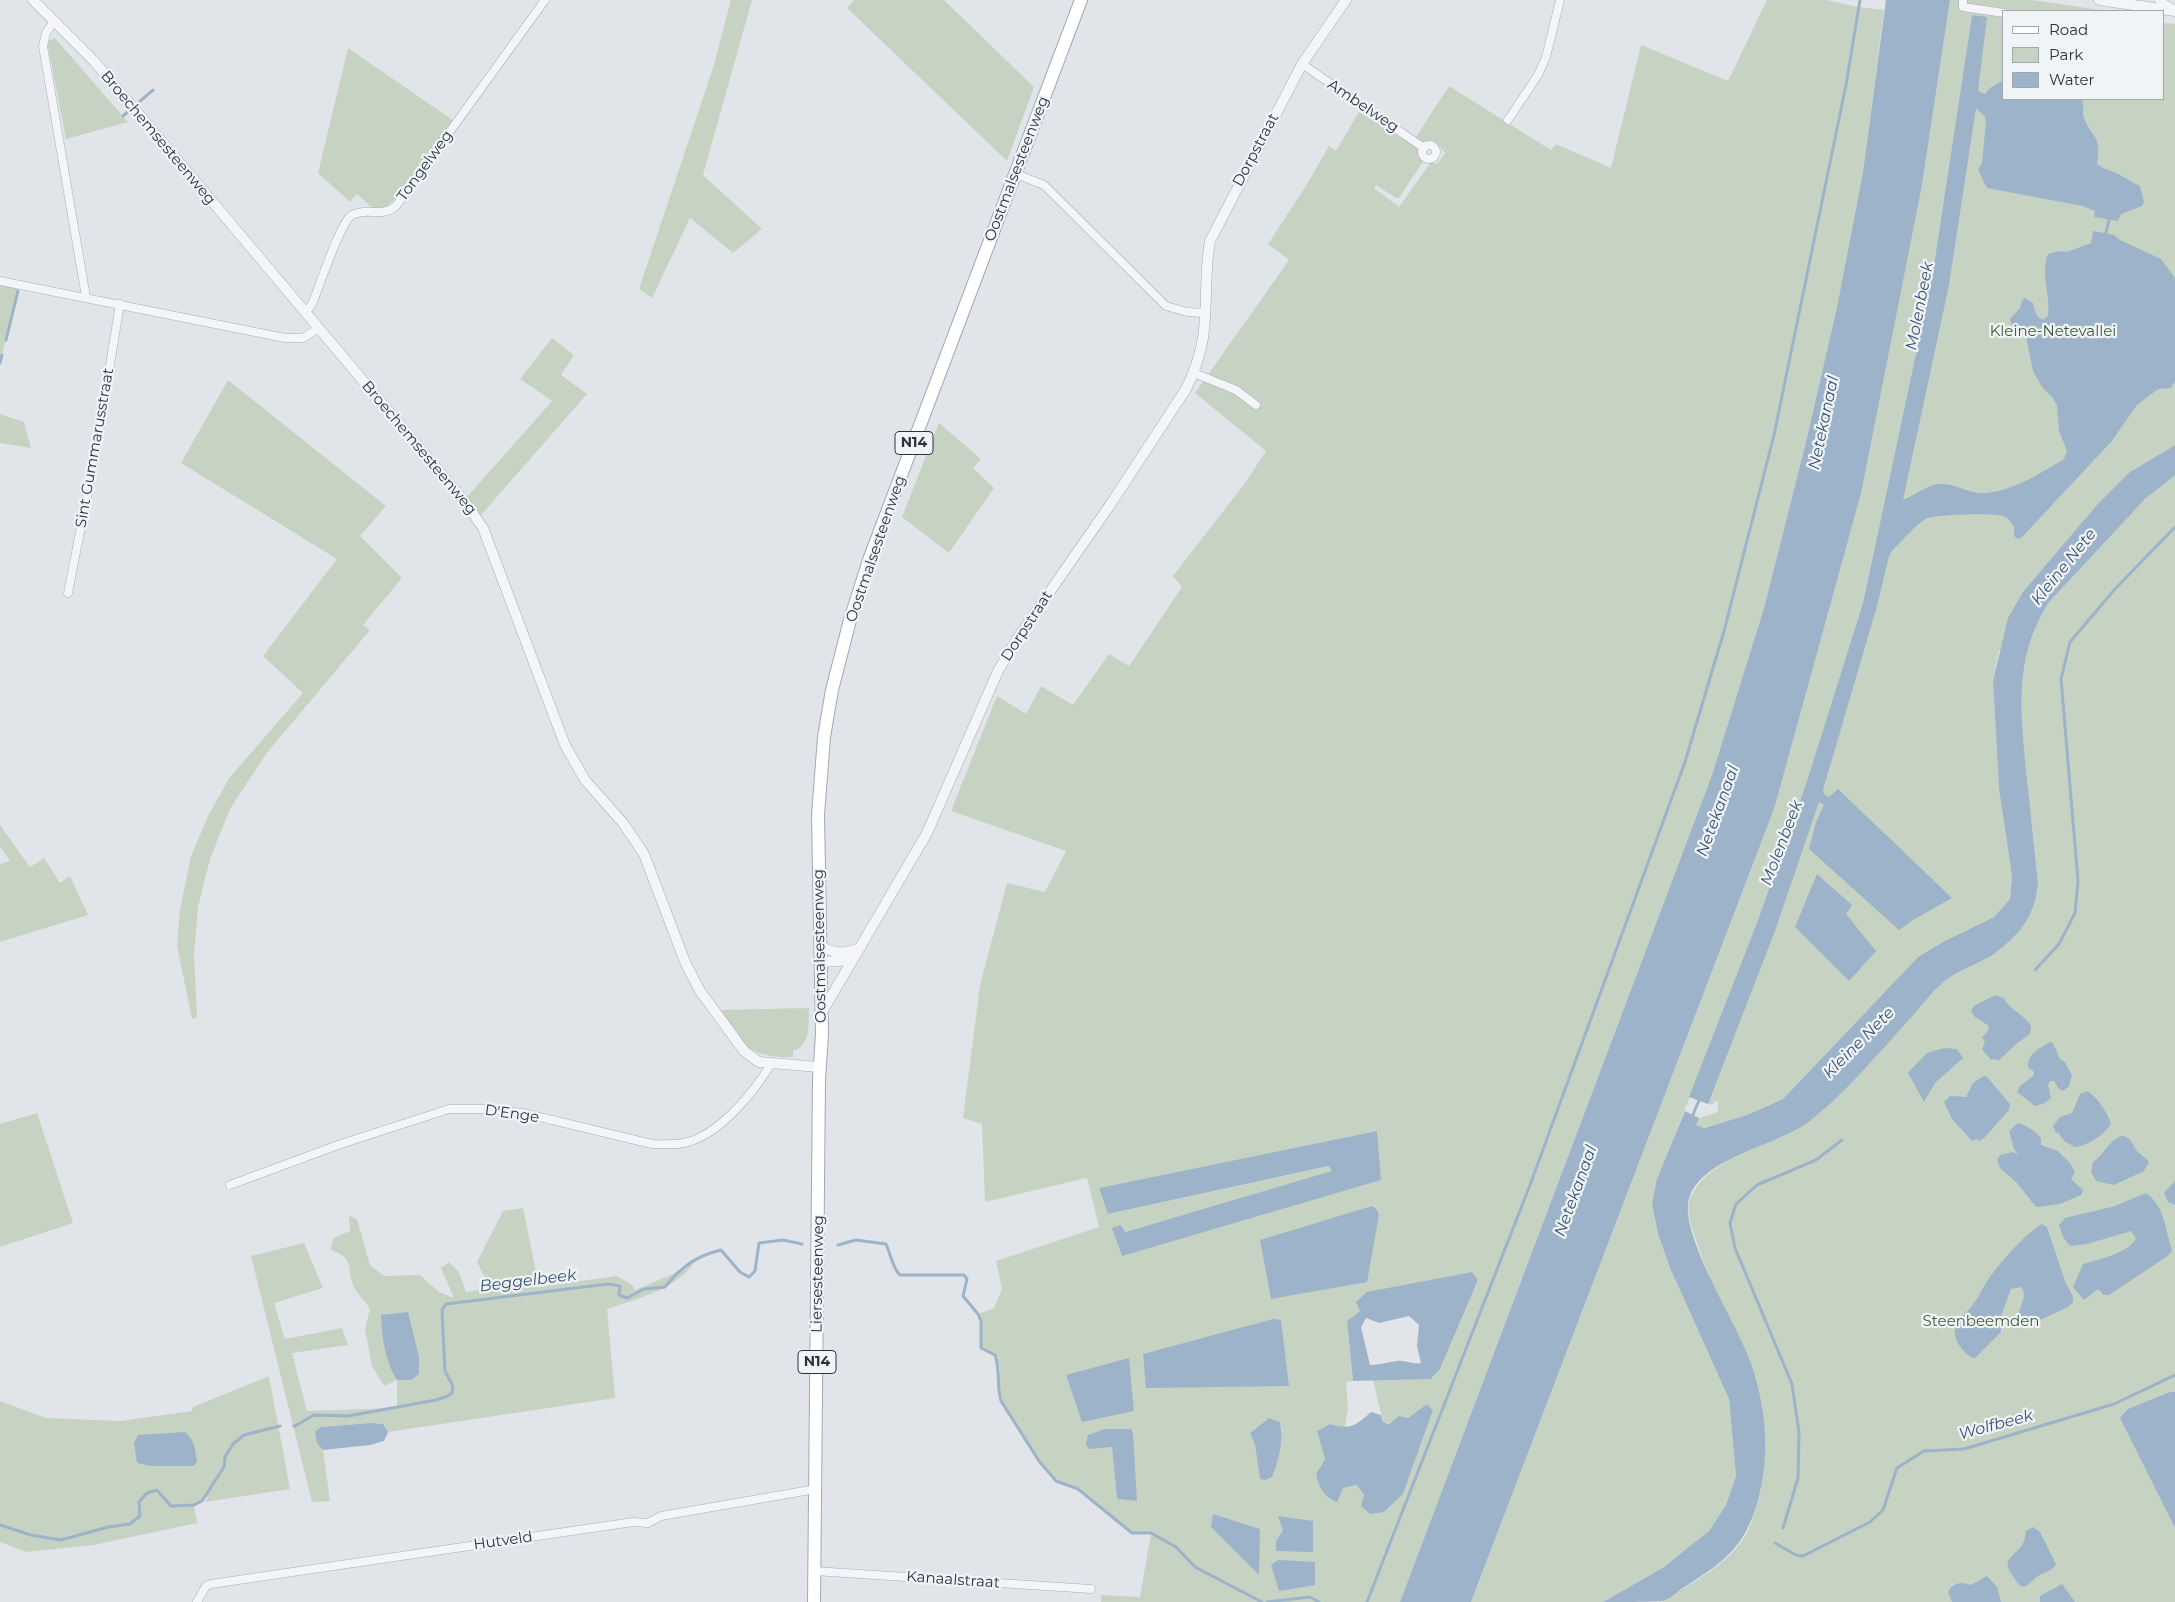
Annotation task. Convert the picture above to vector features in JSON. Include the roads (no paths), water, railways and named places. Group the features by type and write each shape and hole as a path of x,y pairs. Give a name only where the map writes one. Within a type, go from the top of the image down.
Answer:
{"main road":[{"name":"Oostmalsesteenweg","path":"820,1067 822,1013 820,962 820,787 824,737 834,681 850,620 869,560 1081,0"},
{"name":"Liersesteenweg","path":"814,1602 820,1067"}],"street":[{"name":"Broechemsesteenweg","path":"33,0 94,61 465,502 483,528 565,745 579,771 593,791 622,823 644,854 685,962 700,991 744,1051 759,1062 820,1067"},
{"name":"Tongelweg","path":"306,312 312,304 343,226 353,214 365,212 381,214 392,210 396,206 545,0"},
{"name":"Dorpstraat","path":"822,1013 927,833 998,671 1178,403 1194,373 1203,338 1206,259 1210,240 1302,64 1346,0"},
{"path":"1508,120 1538,75 1546,58 1560,0"},
{"path":"1964,0 1962,7 2002,13"},
{"path":"2099,0 2175,11"},
{"path":"2158,0 2175,11"},
{"path":"54,21 46,33 43,46 86,297"},
{"name":"Ambelweg","path":"1302,64 1424,148"},
{"path":"1016,174 1044,185 1166,306 1187,312 1204,313"},
{"path":"0,281 286,338 303,338 319,328"},
{"name":"Sint Gummarusstraat","path":"68,592 96,450 120,304"},
{"path":"1194,373 1236,390 1256,405"},
{"path":"820,946 834,953 848,953 860,948"},
{"path":"820,962 852,960"},
{"name":"D'Enge","path":"230,1185 338,1145 449,1109 486,1109 523,1113 652,1144 689,1142 709,1132 734,1110 771,1064"},
{"name":"Hutveld","path":"197,1602 206,1586 211,1584 633,1522 648,1524 662,1516 816,1490"},
{"name":"Kanaalstraat","path":"814,1571 1091,1589"}],"water":[{"name":"Netekanaal","path":"1886,0 1950,0 1922,185 1861,493 1774,809 1471,1602 1400,1602 1712,775 1764,608 1806,442 1837,307 1863,172"},
{"path":"1972,15 1987,17 1978,91 1985,94 1990,88 2002,81 2002,100 2081,100 2084,118 2097,142 2097,164 2140,186 2144,202 2142,206 2121,214 2118,221 2094,217 2095,211 2083,206 1987,188 1978,170 1982,163 1986,122 1985,117 1976,108 1949,285 1903,500 1938,484 1981,493 1997,491 2027,480 2064,459 2067,451 2059,431 2057,405 2042,387 2033,371 2025,332 2013,326 2010,319 2020,308 2025,298 2033,303 2038,317 2043,320 2048,316 2049,308 2045,269 2048,254 2059,251 2067,252 2091,243 2093,231 2114,235 2120,240 2161,259 2175,278 2175,381 2171,388 2158,389 2137,405 2111,442 2022,537 2018,539 2014,536 2014,527 2003,516 1977,514 1940,516 1926,519 1913,529 1892,551 1823,790 1825,795 1829,797 1838,789 1952,898 1899,930 1809,849 1816,822 1824,805 1819,802 1775,931 1708,1104 1689,1097 1758,920 1806,784 1863,603 1932,278"},
{"name":"Kleine Nete","path":"2175,445 2175,475 2145,499 2049,602 2037,623 2029,645 2024,666 2022,710 2038,882 2033,907 2025,924 2011,940 1995,953 1957,973 1939,986 1851,1083 1810,1121 1796,1130 1724,1162 1708,1173 1696,1185 1689,1199 1688,1214 1700,1254 1747,1353 1757,1384 1764,1417 1765,1434 1764,1466 1760,1491 1752,1519 1744,1536 1726,1557 1707,1572 1663,1601 1603,1602 1664,1567 1709,1531 1726,1505 1736,1476 1729,1399 1670,1268 1658,1234 1652,1204 1657,1179 1685,1111 1699,1118 1696,1125 1704,1128 1747,1115 1783,1099 1918,957 1945,941 1994,917 2010,899 2012,876 1999,789 1993,681 2008,618 2023,592 2097,505 2130,472"},
{"path":"1817,874 1852,905 1846,914 1876,951 1849,981 1795,927"},
{"path":"1995,995 2004,998 2009,1006 2025,1018 2031,1026 2030,1034 1998,1061 1996,1059 1991,1060 1982,1049 1985,1042 1982,1037 1988,1031 1989,1026 1975,1017 1971,1011 1974,1006"},
{"path":"2050,1042 2053,1043 2060,1059 2065,1062 2072,1075 2069,1086 2063,1091 2058,1088 2054,1081 2050,1081 2048,1085 2051,1098 2043,1104 2035,1106 2017,1092 2020,1086 2034,1075 2034,1072 2028,1067 2030,1058 2038,1049"},
{"path":"1944,1048 1957,1049 1963,1058 1935,1083 1924,1102 1908,1073 1927,1053"},
{"path":"1984,1076 1987,1077 2010,1104 2009,1110 1985,1137 1980,1141 1976,1139 1972,1141 1952,1119 1944,1102 1950,1096 1966,1097 1973,1083"},
{"path":"2087,1091 2102,1106 2111,1124 2105,1132 2095,1139 2075,1147 2064,1141 2058,1132 2056,1133 2053,1126 2060,1117 2072,1113 2080,1094"},
{"path":"2018,1123 2034,1131 2041,1138 2041,1145 2058,1151 2070,1163 2075,1172 2071,1179 2083,1190 2081,1195 2060,1204 2036,1207 2017,1183 2000,1168 1997,1160 2000,1155 2013,1152 2018,1154 2014,1149 2009,1131"},
{"path":"1377,1131 1381,1180 1122,1256 1112,1228 1121,1225 1125,1232 1332,1171 1329,1166 1108,1214 1099,1188"},
{"path":"2121,1136 2125,1136 2130,1140 2139,1153 2149,1162 2144,1171 2114,1185 2096,1181 2091,1172 2093,1162 2113,1141"},
{"path":"2175,1181 2175,1205 2168,1202 2164,1193"},
{"path":"2146,1193 2153,1199 2161,1212 2172,1250 2169,1255 2109,1295 2104,1295 2098,1289 2084,1300 2073,1287 2083,1264 2121,1251 2133,1243 2136,1238 2131,1231 2087,1244 2070,1246 2063,1237 2059,1225 2065,1218 2115,1206"},
{"path":"1372,1206 1379,1215 1367,1282 1271,1299 1260,1240"},
{"path":"2042,1224 2047,1227 2065,1281 2073,1297 2073,1302 2068,1307 2025,1327 2018,1319 2024,1292 2021,1287 2011,1289 2001,1316 2001,1332 1975,1358 1971,1357 1964,1352 1955,1336 1957,1324 1976,1301 1991,1276 2019,1242"},
{"path":"1472,1272 1478,1280 1440,1369 1431,1379 1353,1381 1347,1321 1360,1311 1356,1302 1367,1292","holes":["1409,1316 1419,1325 1417,1346 1421,1363 1394,1361 1370,1365 1361,1327 1366,1318 1379,1323"]},
{"path":"408,1312 419,1357 419,1374 411,1380 397,1380 385,1349 381,1315"},
{"path":"1273,1319 1281,1320 1289,1386 1146,1388 1143,1354"},
{"path":"1129,1358 1134,1411 1082,1422 1066,1375"},
{"path":"2170,1392 2175,1392 2175,1528 2120,1418 2128,1409"},
{"path":"1427,1404 1433,1410 1403,1494 1384,1512 1370,1514 1361,1506 1364,1495 1357,1485 1343,1488 1337,1502 1325,1494 1316,1474 1325,1459 1317,1431 1330,1424 1348,1427 1357,1424 1371,1412 1381,1415 1383,1422 1389,1424 1399,1416 1408,1418"},
{"path":"1269,1418 1280,1422 1281,1443 1279,1457 1272,1477 1265,1480 1260,1479 1255,1445 1250,1433"},
{"path":"370,1423 383,1424 388,1432 384,1441 370,1445 323,1450 317,1443 315,1432 321,1427"},
{"path":"1105,1429 1131,1429 1133,1434 1137,1501 1117,1499 1112,1447 1089,1449 1086,1444 1088,1435"},
{"path":"185,1432 191,1438 195,1449 197,1462 193,1466 150,1466 137,1463 134,1443 138,1435"},
{"path":"1213,1514 1260,1529 1259,1575 1211,1527"},
{"path":"1278,1516 1313,1521 1313,1552 1276,1551 1276,1541 1283,1530"},
{"path":"2033,1527 2040,1532 2056,1564 2052,1569 2038,1576 2024,1587 2017,1583 2009,1570 2008,1561 2023,1543 2026,1531"},
{"path":"1278,1560 1315,1562 1315,1585 1279,1591 1271,1565"},
{"path":"1987,1576 1997,1587 2001,1602 1952,1602 1948,1592 1952,1586 1961,1583 1971,1585"},
{"path":"2062,1584 2075,1602 2040,1602 2040,1596"}],"waterway":[{"path":"1367,1602 1530,1185 1685,762 1724,631 1774,435 1846,85 1860,0"},
{"path":"123,116 153,90"},
{"name":"Molenbeek","path":"2105,237 2110,216"},
{"path":"6,340 18,291"},
{"path":"0,363 2,355"},
{"path":"2035,970 2059,944 2075,913 2078,881 2061,679 2070,642 2115,589 2175,527"},
{"name":"Molenbeek","path":"1692,1117 1700,1098"},
{"path":"1783,1528 1798,1478 1799,1432 1792,1384 1735,1248 1730,1223 1736,1204 1757,1185 1816,1160 1842,1140"},
{"name":"Beggelbeek","path":"294,1426 314,1415 348,1416 436,1400 452,1393 453,1386 445,1371 442,1310 446,1304 608,1284 620,1286 619,1295 627,1298 644,1289 665,1287 690,1263 712,1252 721,1250 740,1272 749,1277 755,1271 759,1243 783,1240 802,1244"},
{"name":"Beggelbeek","path":"838,1245 856,1240 886,1244 893,1265 900,1275 964,1275 967,1279 963,1296 978,1314 981,1321 981,1348 995,1355 1001,1401 1039,1461 1056,1481 1078,1489 1132,1533 1151,1533 1176,1547 1195,1567 1262,1602"},
{"name":"Wolfbeek","path":"1775,1543 1796,1555 1803,1556 1870,1522 1883,1510 1897,1468 1924,1451 1964,1449 2114,1404 2175,1375"},
{"name":"Beggelbeek","path":"0,1525 31,1535 61,1540 108,1527 130,1524 140,1516 139,1502 147,1493 157,1490 171,1506 194,1505 202,1501 224,1467 225,1457 233,1444 244,1435 280,1426"},
{"name":"Beggelbeek","path":"1267,1602 1310,1597 1319,1602"}],"park label":[{"name":"Kleine-Netevallei","path":"2053,332"},
{"name":"Steenbeemden","path":"1981,1322"}]}
